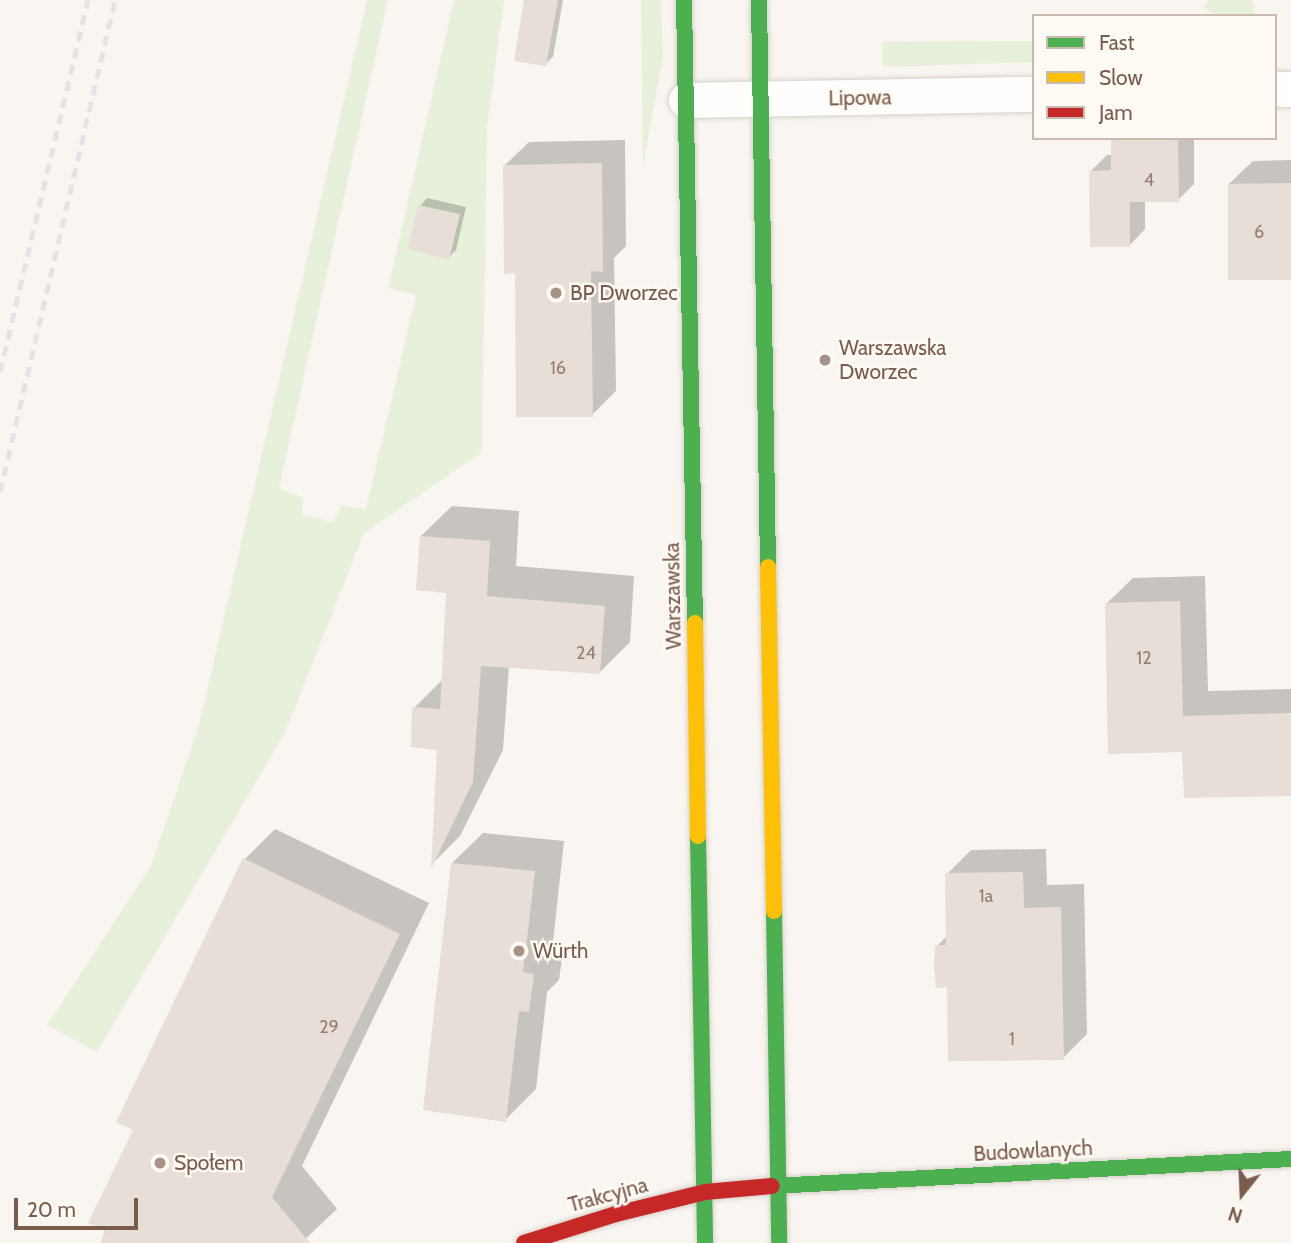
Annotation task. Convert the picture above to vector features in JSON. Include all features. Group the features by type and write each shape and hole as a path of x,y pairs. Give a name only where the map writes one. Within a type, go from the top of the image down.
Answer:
{"main road":[{"name":"Warszawska","path":"684,0 705,1243"},
{"path":"759,0 779,1243"},
{"name":"Budowlanych","path":"778,1185 1291,1159"},
{"path":"705,1192 778,1185"},
{"name":"Trakcyjna","path":"524,1243 616,1214 705,1192"}],"street":[{"name":"Lipowa","path":"686,100 1032,94"}],"green space":[{"path":"367,0 388,0 279,488 303,498 302,515 333,522 341,506 366,509 416,295 388,288 454,0 504,0 487,127 482,452 364,533 285,733 97,1052 47,1025 151,866 199,725"},
{"path":"641,0 661,0 663,56 643,166"},
{"path":"1209,0 1252,0 1255,14 1214,14 1203,7"},
{"path":"1032,41 1032,62 889,67 882,65 882,42"}],"building":[{"path":"524,0 558,0 546,66 514,61"},
{"path":"1111,140 1178,140 1179,202 1130,202 1130,247 1090,247 1089,171 1111,170"},
{"name":"BP Dworzec","path":"602,163 603,272 591,271 593,417 516,417 515,273 504,274 503,165"},
{"path":"1291,183 1291,280 1228,280 1228,184"},
{"path":"418,205 460,214 449,260 408,249"},
{"path":"420,536 490,541 487,596 605,606 600,674 481,666 473,782 431,869 437,750 411,747 412,707 440,709 446,593 416,590"},
{"path":"1180,601 1183,716 1291,713 1291,796 1184,798 1182,752 1108,754 1105,603"},
{"path":"243,858 400,934 272,1197 310,1243 100,1243 106,1230 88,1223 133,1130 116,1122"},
{"path":"451,863 535,871 523,972 534,974 529,1012 519,1011 506,1122 423,1110"},
{"path":"1023,872 1024,908 1061,907 1064,1060 948,1061 947,987 936,988 934,966 935,945 946,945 945,873"}],"railway":[{"path":"0,372 88,0"},
{"path":"0,492 115,0"}],"traffic: fast":[{"path":"684,0 695,623"},
{"path":"759,0 768,567"},
{"path":"698,836 705,1243"},
{"path":"774,911 779,1243"},
{"path":"772,1186 1291,1159"}],"traffic: slow":[{"path":"768,567 774,911"},
{"path":"695,623 698,836"}],"traffic: jam":[{"path":"524,1243 616,1214 705,1192 772,1186"}],"place":[{"name":"BP Dworzec","path":"556,293"},
{"name":"Warszawska Dworzec","path":"825,360"},
{"name":"Würth","path":"519,951"},
{"name":"Społem","path":"160,1163"}]}
